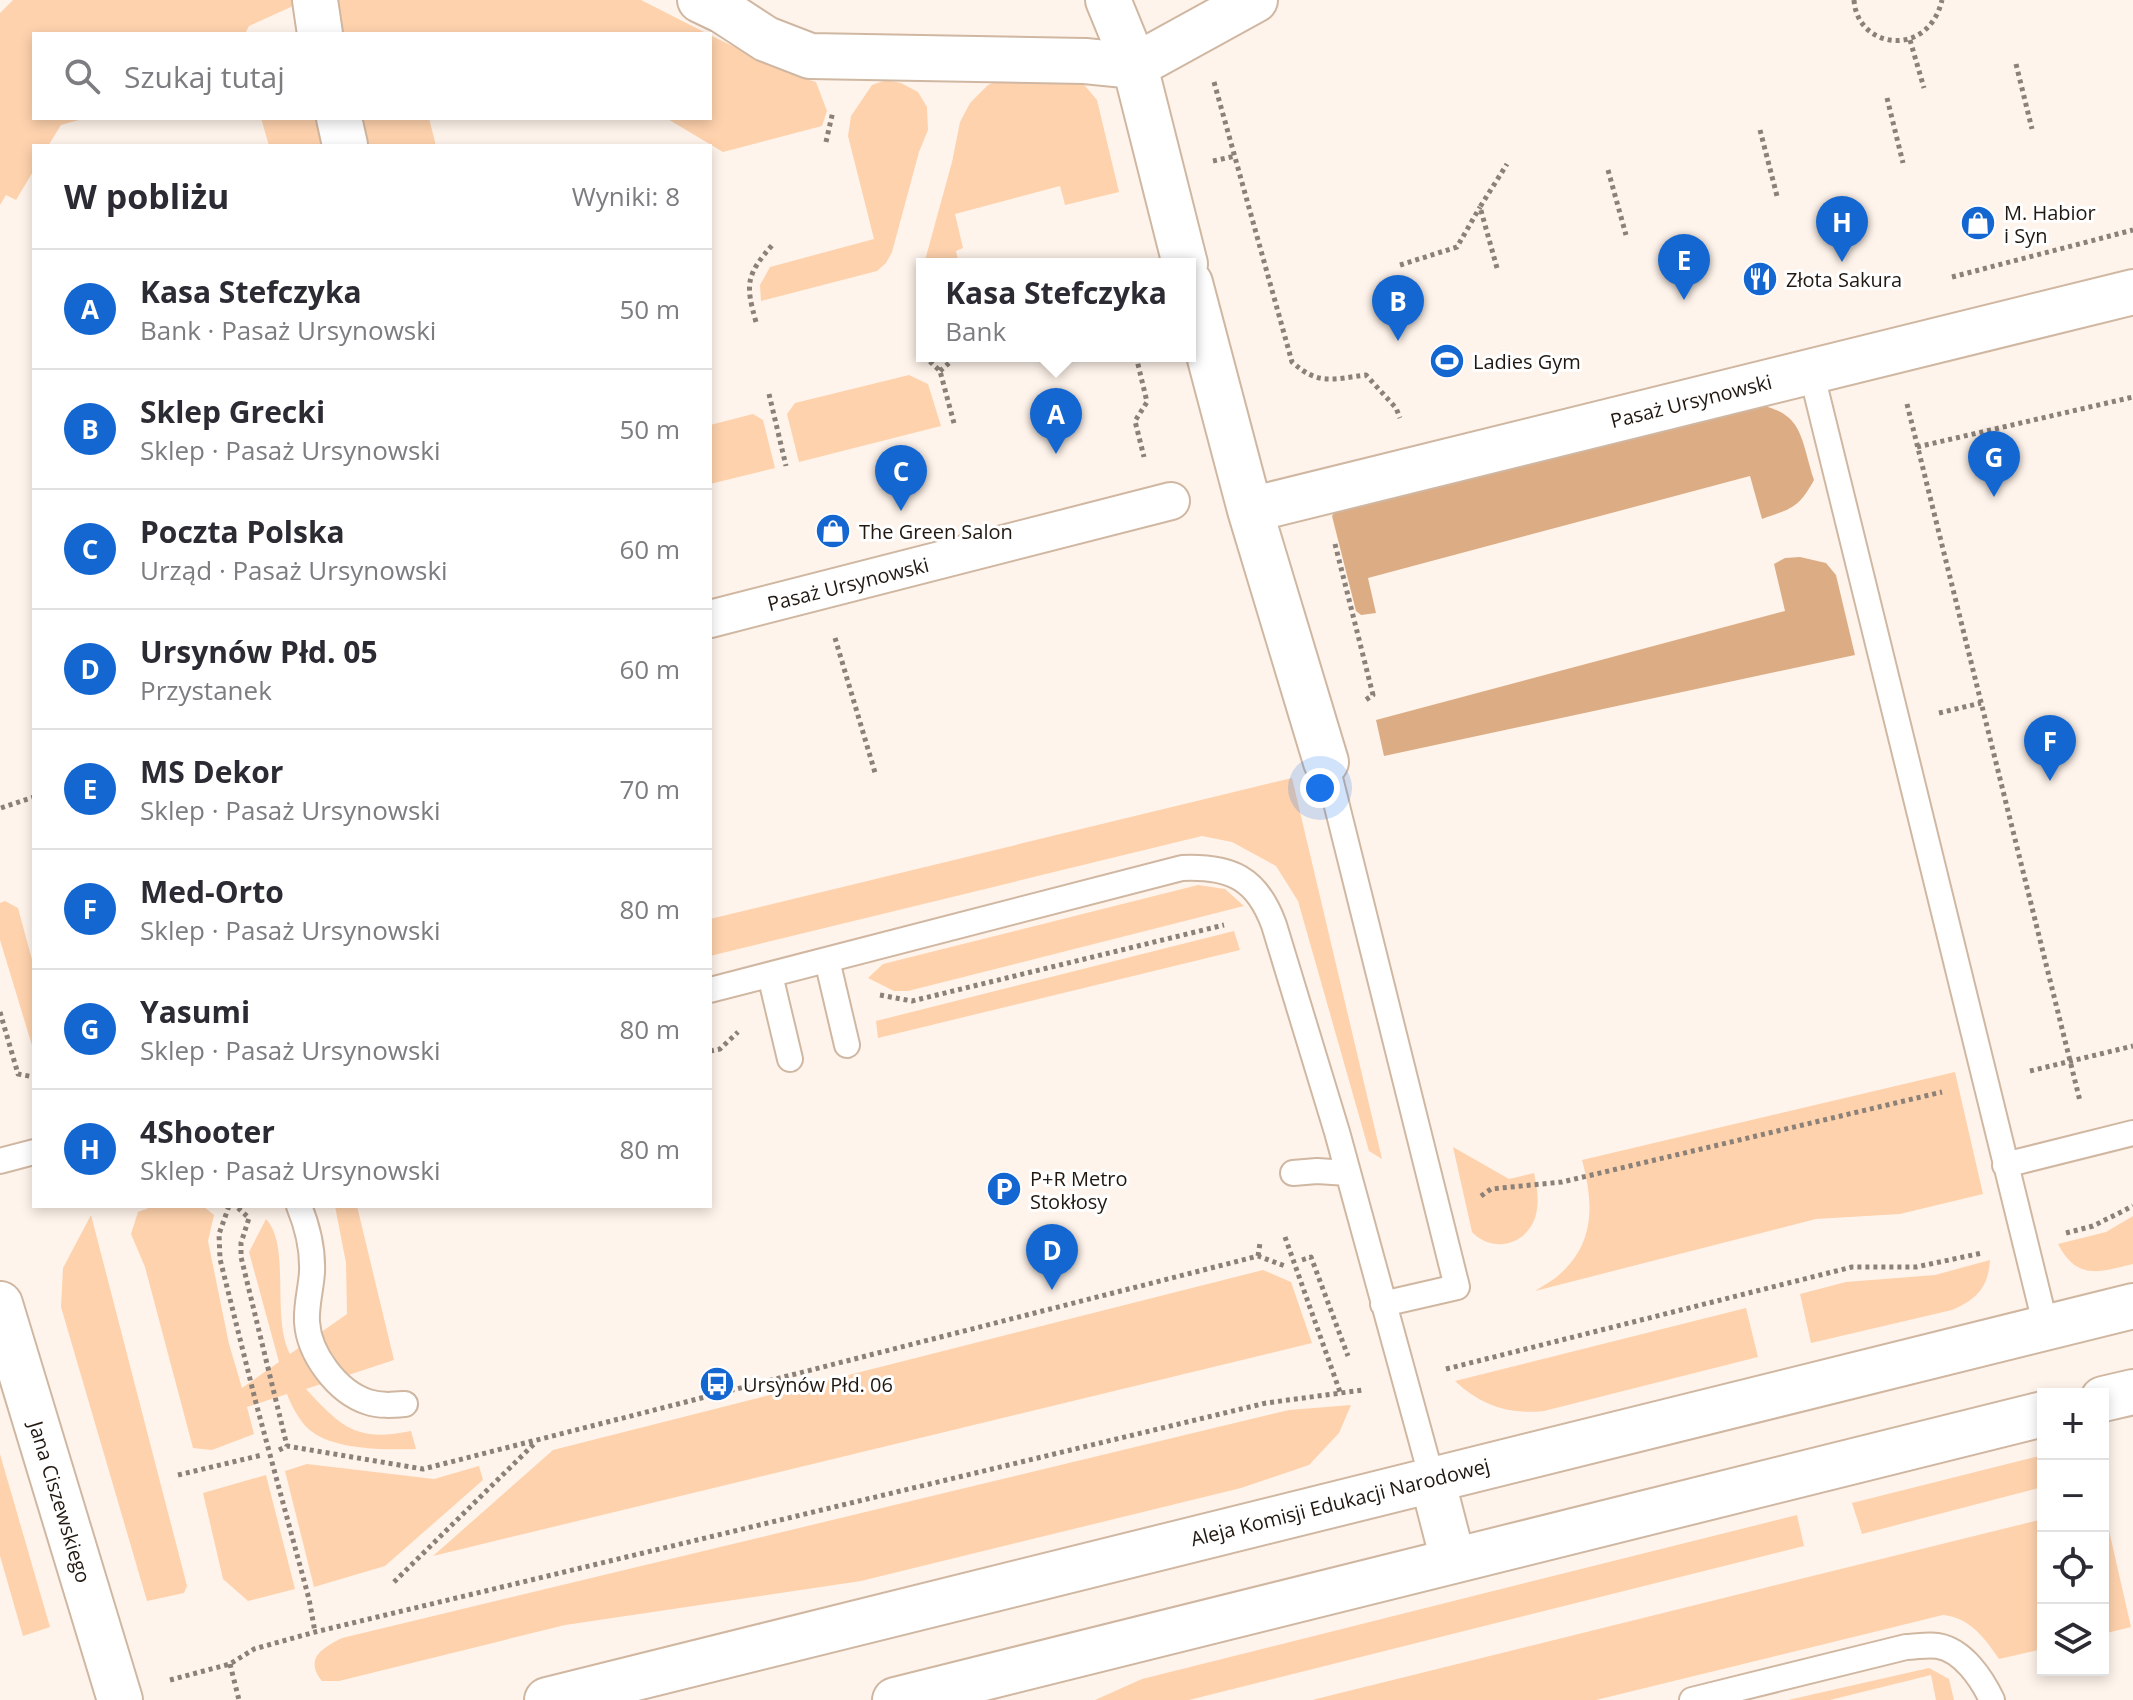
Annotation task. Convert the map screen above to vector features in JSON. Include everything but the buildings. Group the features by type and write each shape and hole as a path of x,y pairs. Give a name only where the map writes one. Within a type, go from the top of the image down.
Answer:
{"main road":[{"path":"315,0 320,32"},
{"path":"700,0 766,39 810,56 1085,61 1135,66 1255,0"},
{"path":"1108,0 1135,66 1183,258"},
{"name":"Pasaż Ursynowski","path":"1250,510 2133,292"},
{"path":"1196,306 1250,510 1326,762"},
{"name":"Jana Ciszewskiego","path":"0,1304 120,1700"},
{"name":"Aleja Komisji Edukacji Narodowej","path":"547,1700 2133,1306"},
{"path":"895,1700 2037,1415"},
{"path":"1432,1479 1453,1560"}],"street":[{"name":"Pasaż Ursynowski","path":"712,618 1164,503"}],"lane":[{"path":"1811,371 2046,1327"},
{"path":"1326,762 1457,1287 1383,1304"},
{"path":"712,990 1182,868 1225,870 1243,880 1267,906 1348,1173 1432,1479"},
{"path":"827,960 847,1045"},
{"path":"770,975 790,1059"},
{"path":"2005,1165 2133,1133"},
{"path":"0,1161 32,1153"},
{"path":"1293,1173 1348,1173"},
{"path":"300,1208 312,1252 307,1323 312,1343 321,1360 332,1377 366,1402 405,1404"},
{"path":"1692,1700 1906,1647 1939,1646 1960,1655 1986,1687 1992,1700"}],"path":[{"path":"1854,0 1861,21 1874,34 1892,41 1910,40 1927,31 1938,17 1942,0"},
{"path":"1910,40 1924,88"},
{"path":"2016,64 2032,129"},
{"path":"1211,73 1292,362 1303,372 1320,380 1366,375 1396,408 1401,419"},
{"path":"1887,98 1903,163"},
{"path":"826,142 831,121"},
{"path":"1760,130 1777,196"},
{"path":"1400,265 1457,247 1507,164"},
{"path":"1608,170 1626,235"},
{"path":"1480,207 1497,268"},
{"path":"756,322 748,292 751,276 774,243"},
{"path":"930,362 940,371 955,427"},
{"path":"940,371 950,362"},
{"path":"1137,362 1147,402 1135,421 1164,503"},
{"path":"769,394 786,466"},
{"path":"1905,397 2090,1143"},
{"path":"1917,447 2133,397"},
{"path":"841,658 876,776"},
{"path":"1,808 32,798"},
{"path":"872,994 912,1001 1238,921"},
{"path":"0,1012 18,1074 32,1077"},
{"path":"712,1051 720,1049 742,1028"},
{"path":"1441,1226 1491,1189 1562,1182 2133,1046"},
{"path":"2065,1233 2093,1226 2133,1206"},
{"path":"228,1208 219,1234 220,1259 315,1632"},
{"path":"1285,1237 1340,1392"},
{"path":"1258,1256 1260,1243"},
{"path":"1441,1371 1852,1267 1916,1267 1995,1250"},
{"path":"279,1450 287,1446 423,1469 1258,1256 1285,1266"},
{"path":"1302,1260 1311,1257 1348,1356"},
{"path":"176,1679 230,1664 254,1649 315,1632 1236,1410 1359,1390"},
{"path":"394,1582 537,1442"},
{"path":"178,1475 262,1455"},
{"path":"230,1664 239,1700"}],"shaded area":[{"path":"13,0 291,0 293,6 249,26 246,32 32,32 32,120 79,120 61,125 49,144 32,144 32,173 16,200 6,195 0,205 0,13"},
{"path":"327,0 641,0 704,32 334,32"},
{"path":"712,36 788,73 816,82 827,111 822,126 723,152 669,120 712,120"},
{"path":"1012,74 1080,80 1097,100 1119,192 1065,205 1060,186 955,214 963,248 956,251 958,258 926,258 960,122 970,103 988,85"},
{"path":"886,80 901,83 918,92 927,107 928,130 919,152 892,252 886,263 877,271 761,301 760,285 770,267 874,239 848,136 851,116 872,85"},
{"path":"262,120 322,120 328,144 268,144"},
{"path":"358,120 430,120 436,144 364,144"},
{"path":"909,375 928,384 941,426 799,462 787,414 795,403"},
{"path":"1754,404 1782,413 1798,429 1802,439 1814,480 1803,497 1787,509 1762,519 1750,476 1368,578 1376,613 1361,615 1356,611 1332,516 1337,509"},
{"path":"753,414 763,420 775,468 712,484 712,424"},
{"path":"1800,557 1826,563 1836,575 1855,655 1384,756 1376,720 1785,611 1774,564 1785,558"},
{"path":"1292,778 1382,1159 1369,1151 1298,901 1276,866 1232,842 1202,836 712,956 712,919"},
{"path":"1198,885 1225,889 1244,906 908,991 894,991 868,978 883,964"},
{"path":"5,901 18,908 32,960 32,1045 0,940 0,903"},
{"path":"1234,931 1240,950 878,1038 876,1021"},
{"path":"1955,1072 1983,1194 1900,1214 1816,1219 1535,1291 1558,1276 1581,1248 1589,1220 1588,1190 1582,1160"},
{"path":"1453,1147 1509,1179 1534,1173 1537,1212 1524,1235 1498,1244 1480,1239 1472,1232"},
{"path":"149,1208 205,1208 214,1215 208,1241 229,1344 242,1388 279,1362 249,1252 266,1219 278,1246 282,1321 290,1354 347,1314 346,1263 335,1208 357,1208 394,1360 306,1389 330,1414 352,1429 377,1435 411,1431 416,1449 361,1448 321,1437 304,1424 287,1394 247,1407 254,1434 212,1450 193,1448 145,1267 131,1234 138,1212"},
{"path":"91,1215 187,1586 184,1593 147,1601 61,1307 63,1268"},
{"path":"2133,1216 2133,1264 2100,1271 2081,1269 2065,1256 2058,1244 2106,1232"},
{"path":"1990,1260 1987,1278 1980,1291 1952,1310 1811,1343 1800,1294 1846,1282 1935,1275"},
{"path":"1263,1270 1291,1282 1312,1343 433,1556 553,1450"},
{"path":"1746,1308 1758,1357 1544,1411 1507,1410 1485,1402 1455,1381"},
{"path":"1351,1405 1339,1433 1309,1465 1241,1488 861,1581 565,1625 339,1681 322,1681 315,1666 315,1660 322,1650 342,1638 1289,1410"},
{"path":"0,1454 50,1627 23,1636 0,1556"},
{"path":"2037,1457 2037,1489 1862,1534 1852,1503"},
{"path":"307,1464 434,1479 479,1466 483,1480 385,1566 314,1587 285,1471"},
{"path":"266,1475 295,1589 248,1601 223,1579 203,1493"},
{"path":"1797,1515 1804,1546 1189,1700 1095,1700 1142,1679"},
{"path":"2037,1520 2037,1650 1999,1659 1969,1624 1943,1615 1596,1700 1312,1700"},
{"path":"2109,1530 2131,1627 2109,1632"},
{"path":"1929,1668 1949,1679 1954,1700 1936,1700 1931,1675 1830,1700 1788,1700"}],"place":[{"name":"M. Habior i Syn","path":"1978,223"},
{"name":"4Shooter","path":"1842,262"},
{"name":"Złota Sakura","path":"1760,279"},
{"name":"MS Dekor","path":"1684,300"},
{"name":"Sklep Grecki","path":"1398,341"},
{"name":"Ladies Gym","path":"1447,361"},
{"name":"Kasa Stefczyka","path":"1056,454"},
{"name":"Yasumi","path":"1994,497"},
{"name":"Poczta Polska","path":"901,511"},
{"name":"The Green Salon","path":"833,531"},
{"name":"Med-Orto","path":"2050,781"},
{"name":"P+R Metro Stokłosy","path":"1004,1189"},
{"name":"Ursynów Płd. 05","path":"1052,1290"},
{"name":"Ursynów Płd. 06","path":"717,1384"}]}
